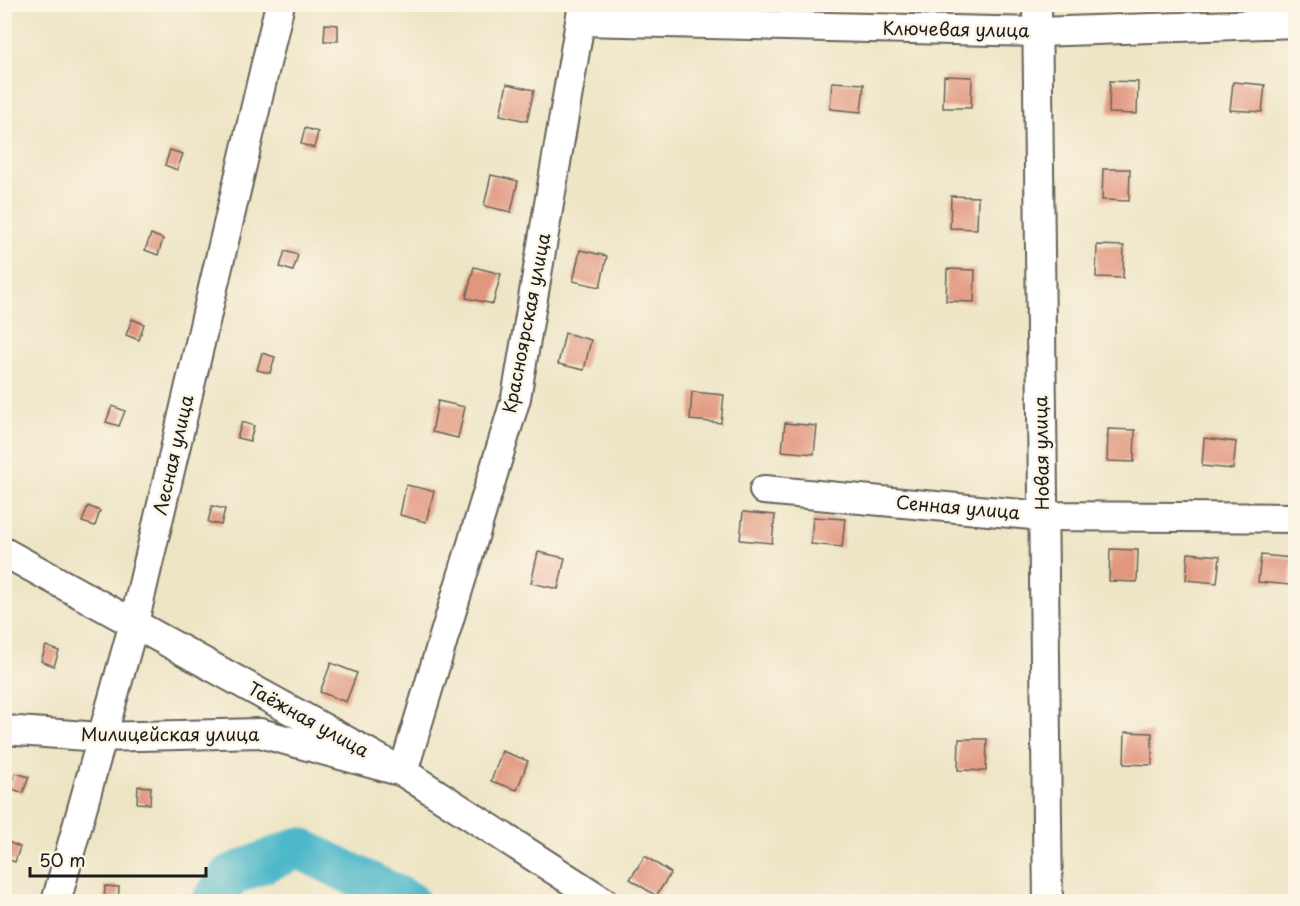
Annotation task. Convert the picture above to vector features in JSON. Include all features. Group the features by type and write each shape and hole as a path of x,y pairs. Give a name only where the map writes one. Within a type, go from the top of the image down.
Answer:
{"street":[{"name":"Лесная улица","path":"56,902 100,737 134,623 280,4"},
{"name":"Ключевая улица","path":"582,13 1037,18 1296,24"},
{"name":"Красноярская улица","path":"403,772 516,398 582,13"},
{"name":"Новая улица","path":"1037,18 1048,902"},
{"name":"Сенная улица","path":"764,490 1043,516 1296,518"},
{"name":"Таёжная улица","path":"4,552 403,772 604,902"},
{"name":"Милицейская улица","path":"4,730 100,737 260,733 403,772"}],"building":[{"path":"325,24 338,25 338,41 324,41"},
{"path":"944,76 972,77 971,108 943,108"},
{"path":"1110,81 1138,82 1137,114 1109,113"},
{"path":"832,82 864,84 861,112 830,109"},
{"path":"1233,82 1265,85 1262,112 1230,110"},
{"path":"507,84 534,90 527,121 500,115"},
{"path":"305,128 318,132 314,148 301,144"},
{"path":"170,150 183,154 177,170 165,165"},
{"path":"1103,169 1130,169 1129,201 1102,200"},
{"path":"491,175 518,181 511,212 484,206"},
{"path":"951,196 978,197 977,229 950,228"},
{"path":"151,234 163,239 158,255 145,250"},
{"path":"1097,245 1124,246 1123,278 1096,277"},
{"path":"580,250 607,256 600,287 573,281"},
{"path":"285,251 298,255 293,271 280,267"},
{"path":"474,267 501,274 493,304 466,298"},
{"path":"947,269 975,270 974,302 946,301"},
{"path":"132,319 144,324 139,340 126,335"},
{"path":"565,333 591,340 584,370 558,364"},
{"path":"262,353 275,357 270,373 257,370"},
{"path":"692,392 724,395 721,423 690,420"},
{"path":"438,401 465,407 458,438 432,432"},
{"path":"112,406 125,411 119,426 106,422"},
{"path":"242,422 254,426 250,441 237,438"},
{"path":"785,423 817,426 814,454 782,451"},
{"path":"1108,429 1135,430 1134,462 1107,461"},
{"path":"1204,438 1236,442 1233,469 1202,466"},
{"path":"406,485 434,491 426,522 400,515"},
{"path":"88,506 100,511 95,526 82,522"},
{"path":"212,506 225,509 221,525 208,522"},
{"path":"743,512 775,515 772,543 740,540"},
{"path":"813,517 845,519 842,547 811,544"},
{"path":"1110,549 1138,550 1137,582 1109,581"},
{"path":"538,552 565,558 558,589 531,583"},
{"path":"1188,553 1220,556 1217,583 1186,580"},
{"path":"1261,555 1293,558 1290,585 1258,582"},
{"path":"46,646 59,651 54,666 41,661"},
{"path":"331,663 357,673 346,702 320,692"},
{"path":"1125,732 1152,733 1152,765 1124,764"},
{"path":"959,739 987,739 986,771 958,770"},
{"path":"502,751 528,761 517,790 491,781"},
{"path":"16,773 29,777 23,793 10,788"},
{"path":"138,786 151,787 150,804 137,803"},
{"path":"8,842 20,847 15,862 4,858"},
{"path":"645,856 671,873 656,896 630,879"},
{"path":"105,886 119,887 118,902 104,902"},
{"path":"751,897 751,902 720,902 720,898"}],"waterway":[{"path":"212,902 231,875 299,848 409,902"}]}
